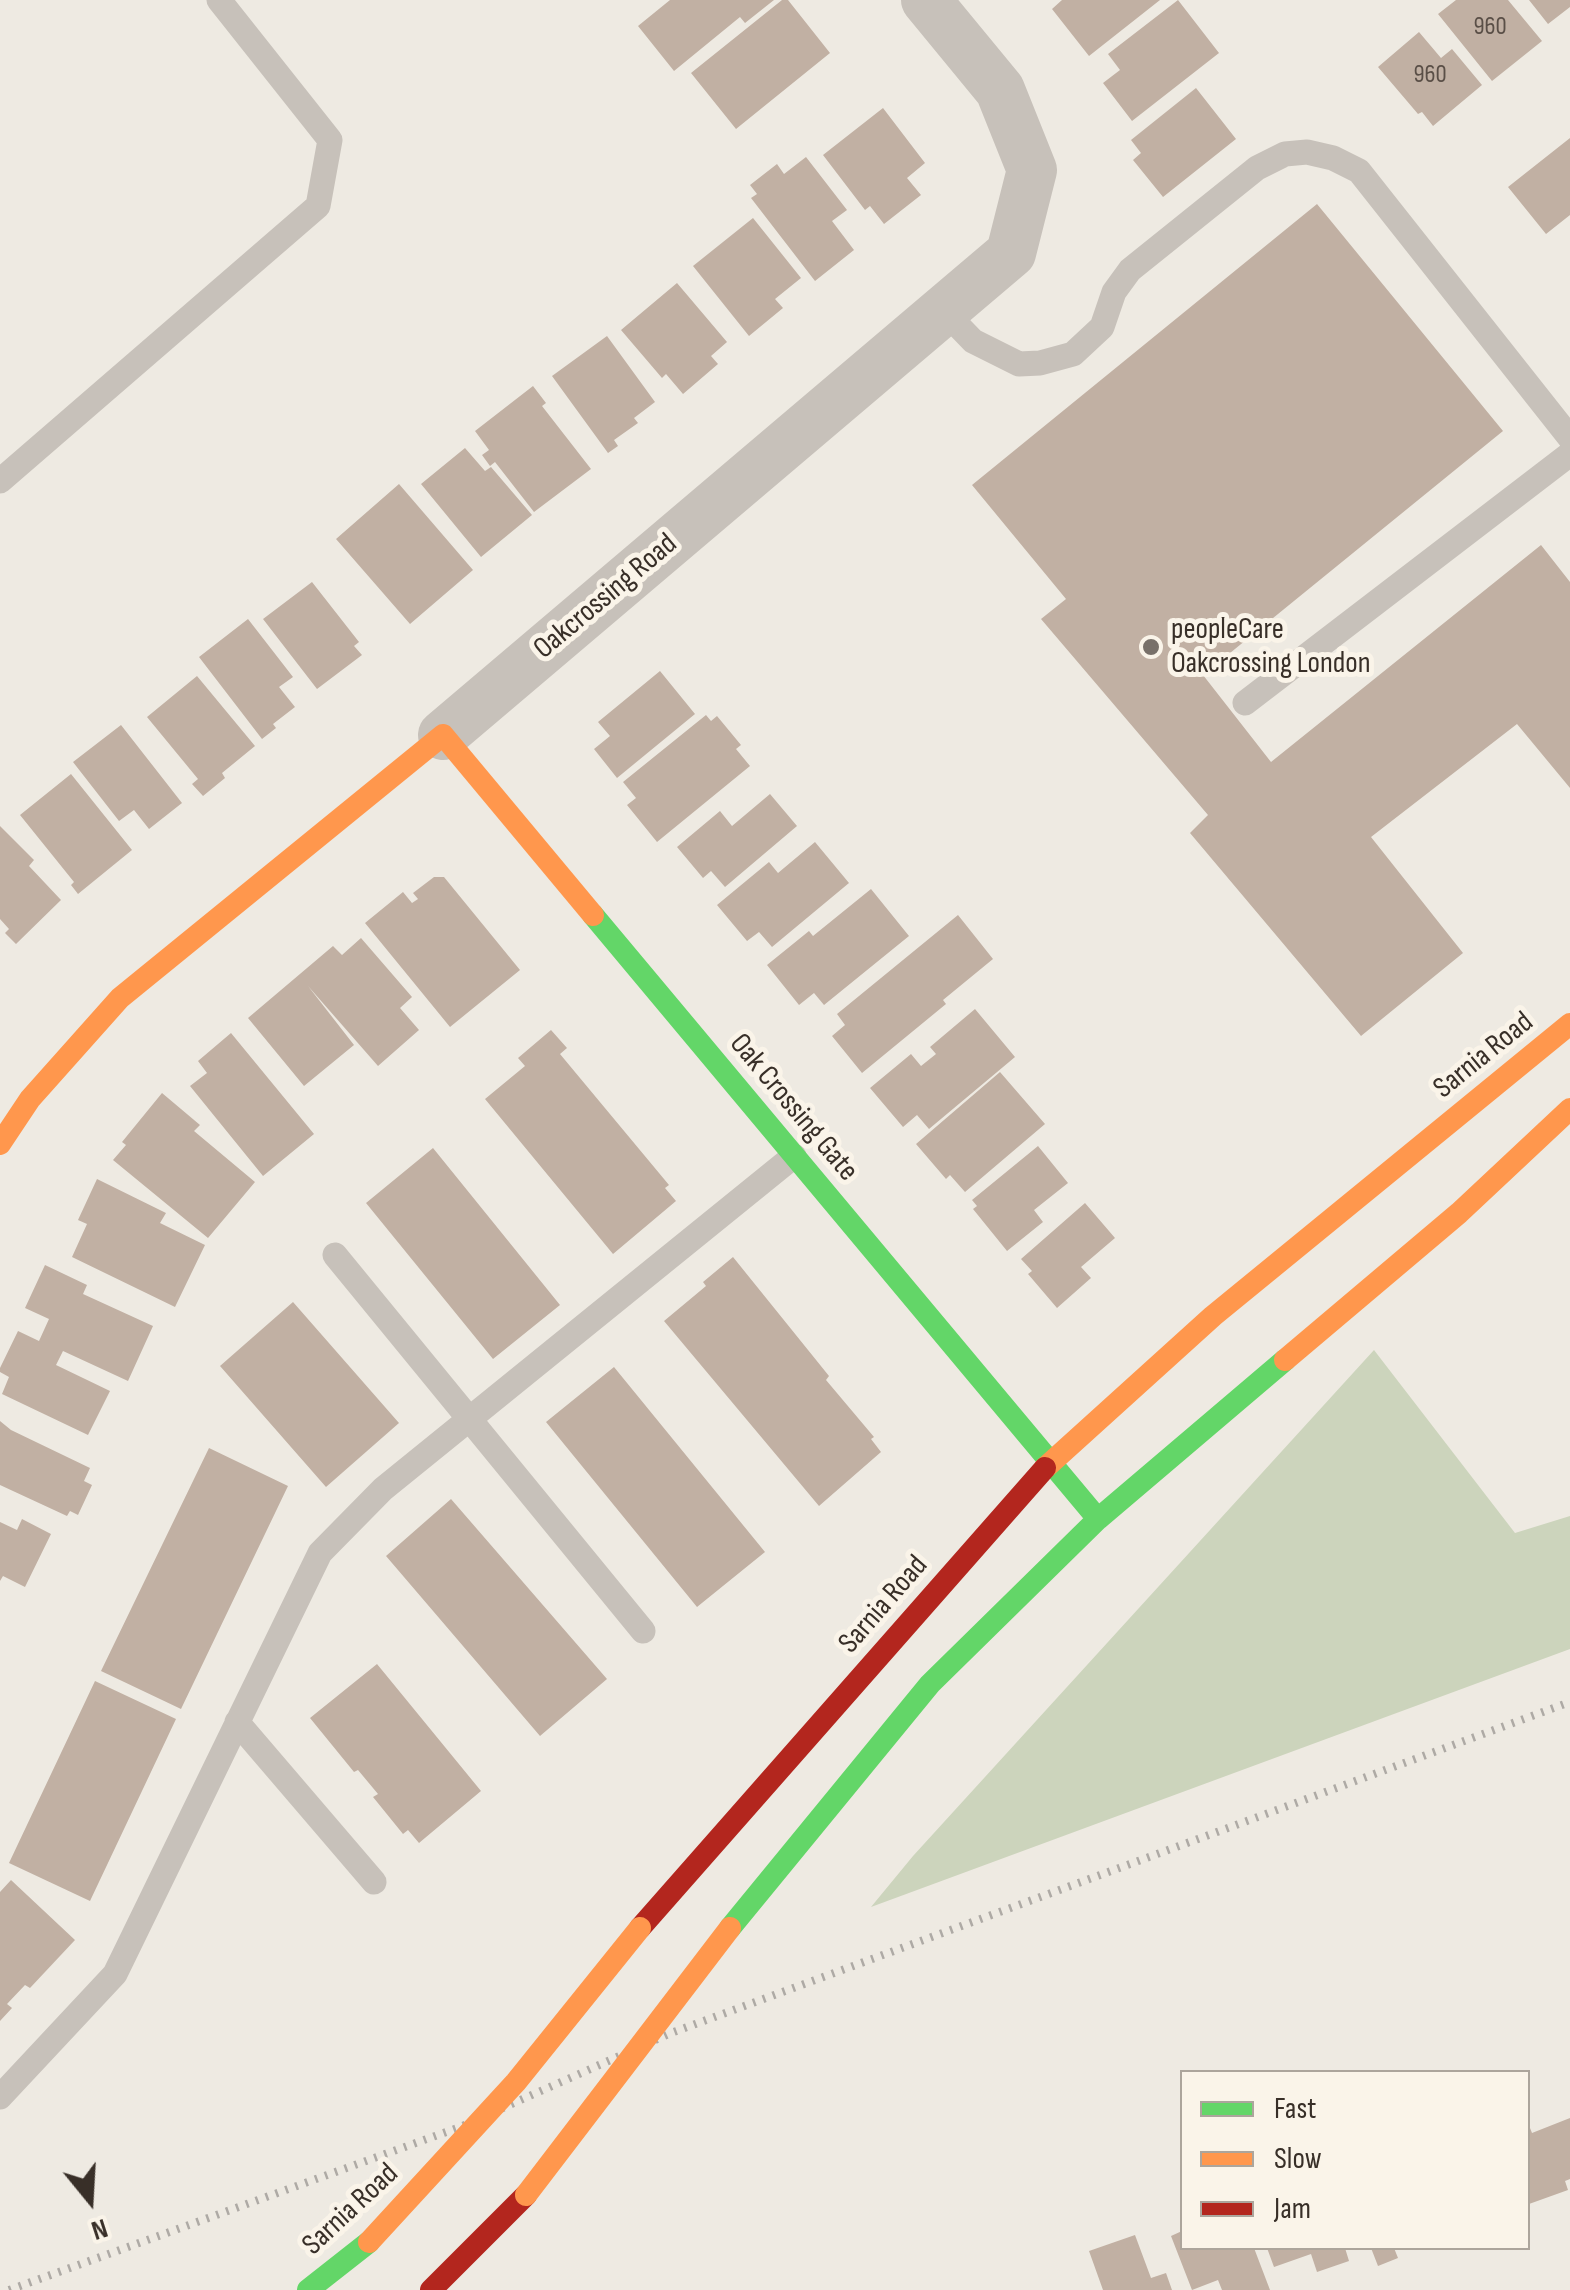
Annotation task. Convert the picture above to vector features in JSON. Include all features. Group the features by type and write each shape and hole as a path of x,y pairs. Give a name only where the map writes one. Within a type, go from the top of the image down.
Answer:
{"main road":[{"name":"Oakcrossing Road","path":"0,1144 30,1099 120,998 443,735"},
{"name":"Oak Crossing Gate","path":"443,735 1098,1519"},
{"name":"Sarnia Road","path":"308,2290 369,2242 516,2082 640,1928 1050,1462 1213,1316 1570,1024"},
{"path":"432,2290 526,2195 730,1928 930,1684 1098,1519 1458,1213 1570,1109"}],"street":[{"name":"Oakcrossing Road","path":"443,735 1011,252 1032,170 1000,90 926,0"}],"lane":[{"path":"0,481 318,206 330,140 219,0"},
{"path":"942,310 973,341 1019,364 1073,354 1102,327 1114,292 1130,270 1257,168 1285,154 1308,152 1333,158 1359,171 1570,438"},
{"path":"1245,703 1570,454"},
{"path":"0,2097 114,1974 320,1553 384,1489 794,1156"},
{"path":"335,1255 643,1630"},
{"path":"237,1722 374,1882"}],"green space":[{"path":"1374,1350 1515,1533 1570,1516 1570,1649 871,1907 913,1856"}],"building":[{"path":"670,0 774,0 745,23 740,17 674,71 638,26"},
{"path":"782,0 788,0 830,53 736,129 691,73"},
{"path":"1062,0 1160,0 1089,56 1052,9"},
{"path":"1178,0 1219,53 1132,121 1103,83 1120,70 1108,54"},
{"path":"1456,0 1508,0 1542,41 1492,81 1438,14"},
{"path":"1529,0 1570,0 1570,7 1548,24"},
{"path":"1419,32 1441,58 1452,49 1482,85 1433,126 1378,67"},
{"path":"1196,88 1236,139 1163,197 1133,160 1141,153 1131,140"},
{"path":"883,108 925,163 907,178 921,195 884,224 870,206 865,210 823,155"},
{"path":"1570,138 1570,215 1546,234 1508,187"},
{"path":"806,157 847,210 832,221 854,250 815,281 751,198 757,194 750,185 777,164 784,174"},
{"name":"peopleCare Oakcrossing London","path":"1317,204 1503,431 1203,675 1271,762 1541,545 1570,582 1570,788 1517,724 1371,837 1463,953 1361,1036 1190,833 1208,815 1041,619 1066,599 972,485"},
{"path":"753,218 801,278 775,299 783,308 749,336 693,266"},
{"path":"677,283 727,342 711,356 718,364 683,394 666,374 662,378 621,330"},
{"path":"607,336 655,402 634,418 638,423 614,440 618,446 608,453 552,376"},
{"path":"533,386 546,403 542,406 591,469 534,512 495,462 490,466 482,455 489,450 475,431"},
{"path":"465,448 485,471 491,467 532,515 481,557 421,484"},
{"path":"399,484 473,570 410,624 336,539"},
{"path":"312,582 359,642 354,646 362,655 317,689 263,619"},
{"path":"248,619 293,677 279,687 295,707 273,724 276,728 262,739 199,657"},
{"path":"660,671 695,714 617,778 594,749 610,736 598,722"},
{"path":"197,676 255,746 222,773 225,778 203,796 192,784 198,779 147,717"},
{"path":"706,715 711,721 717,716 741,745 736,749 750,766 657,842 627,805 636,798 623,782"},
{"path":"121,725 182,803 149,829 134,810 119,821 73,762"},
{"path":"71,774 132,850 78,894 71,885 74,882 20,815"},
{"path":"770,794 797,826 725,887 711,871 703,878 677,847 720,811 732,826"},
{"path":"0,826 34,860 29,866 61,900 16,944 5,933 9,929 0,919"},
{"path":"815,842 849,883 772,947 759,932 747,941 717,905 769,862 778,873"},
{"path":"434,877 444,877 520,970 450,1027 365,923 403,892 412,903 418,899 413,893"},
{"path":"871,889 909,936 824,1005 814,993 799,1005 767,965 809,931 813,936"},
{"path":"958,915 993,959 943,1000 946,1004 862,1073 832,1036 845,1025 837,1014"},
{"path":"361,938 412,997 400,1008 419,1030 378,1066 308,986 354,1045 304,1086 248,1018 333,946 342,955"},
{"path":"975,1009 1015,1057 929,1129 917,1115 903,1127 870,1088 911,1054 921,1066 936,1054 930,1047"},
{"path":"551,1030 567,1048 560,1054 669,1185 665,1188 676,1201 613,1254 485,1099 525,1066 518,1058"},
{"path":"231,1033 314,1134 263,1176 190,1086 207,1073 198,1061"},
{"path":"1000,1072 1045,1124 965,1192 950,1175 946,1179 916,1144"},
{"path":"162,1093 200,1125 194,1131 255,1182 208,1238 113,1160 126,1145 122,1142"},
{"path":"1038,1146 1068,1183 1034,1210 1043,1222 1007,1251 973,1209 977,1206 972,1200"},
{"path":"433,1148 560,1305 493,1359 366,1203"},
{"path":"97,1179 166,1213 160,1223 205,1245 175,1307 72,1257 87,1224 78,1220"},
{"path":"1085,1203 1115,1238 1081,1267 1091,1278 1057,1308 1028,1274 1032,1271 1021,1259"},
{"path":"733,1257 829,1376 826,1380 874,1437 871,1439 881,1452 819,1506 664,1321"},
{"path":"45,1265 87,1285 83,1294 153,1326 128,1381 63,1351 56,1365 110,1391 88,1435 2,1394 9,1377 0,1368 18,1331 39,1341 49,1319 25,1308"},
{"path":"293,1302 399,1423 326,1487 220,1366"},
{"path":"614,1367 765,1552 697,1607 546,1422"},
{"path":"0,1421 90,1468 84,1481 92,1485 78,1515 70,1511 67,1516 0,1485"},
{"path":"209,1448 288,1486 181,1709 101,1671"},
{"path":"451,1499 607,1679 540,1736 386,1556"},
{"path":"22,1519 51,1534 25,1587 3,1576 0,1581 0,1522 17,1530"},
{"path":"377,1664 481,1791 419,1843 408,1830 403,1834 373,1797 378,1794 358,1770 354,1772 310,1718"},
{"path":"95,1681 176,1719 90,1901 9,1863"},
{"path":"11,1880 75,1940 30,1988 25,1985 7,2004 12,2008 0,2021 0,1892"},
{"path":"1570,2118 1570,2179 1565,2181 1568,2190 1530,2204 1530,2128 1532,2133"},
{"path":"1180,2232 1180,2250 1255,2250 1270,2290 1222,2290 1218,2280 1192,2290 1171,2236"},
{"path":"1135,2235 1151,2278 1166,2273 1172,2290 1103,2290 1089,2251"},
{"path":"1268,2250 1346,2250 1349,2261 1317,2272 1311,2254 1274,2267"},
{"path":"1372,2250 1395,2250 1398,2258 1378,2266"}],"railway":[{"path":"9,2290 460,2127 671,2033 1570,1702"}],"traffic: fast":[{"path":"593,915 1098,1519"},
{"path":"730,1928 930,1684 1098,1519 1285,1360"},
{"path":"308,2290 369,2242"}],"traffic: slow":[{"path":"0,1144 30,1099 120,998 443,735 593,915"},
{"path":"1045,1468 1213,1316 1570,1024"},
{"path":"1285,1360 1459,1213 1570,1109"},
{"path":"369,2242 516,2082 640,1928"},
{"path":"526,2195 730,1928"}],"traffic: jam":[{"path":"640,1928 1045,1468"},
{"path":"431,2290 526,2195"}],"place":[{"name":"peopleCare Oakcrossing London","path":"1151,647"}]}
